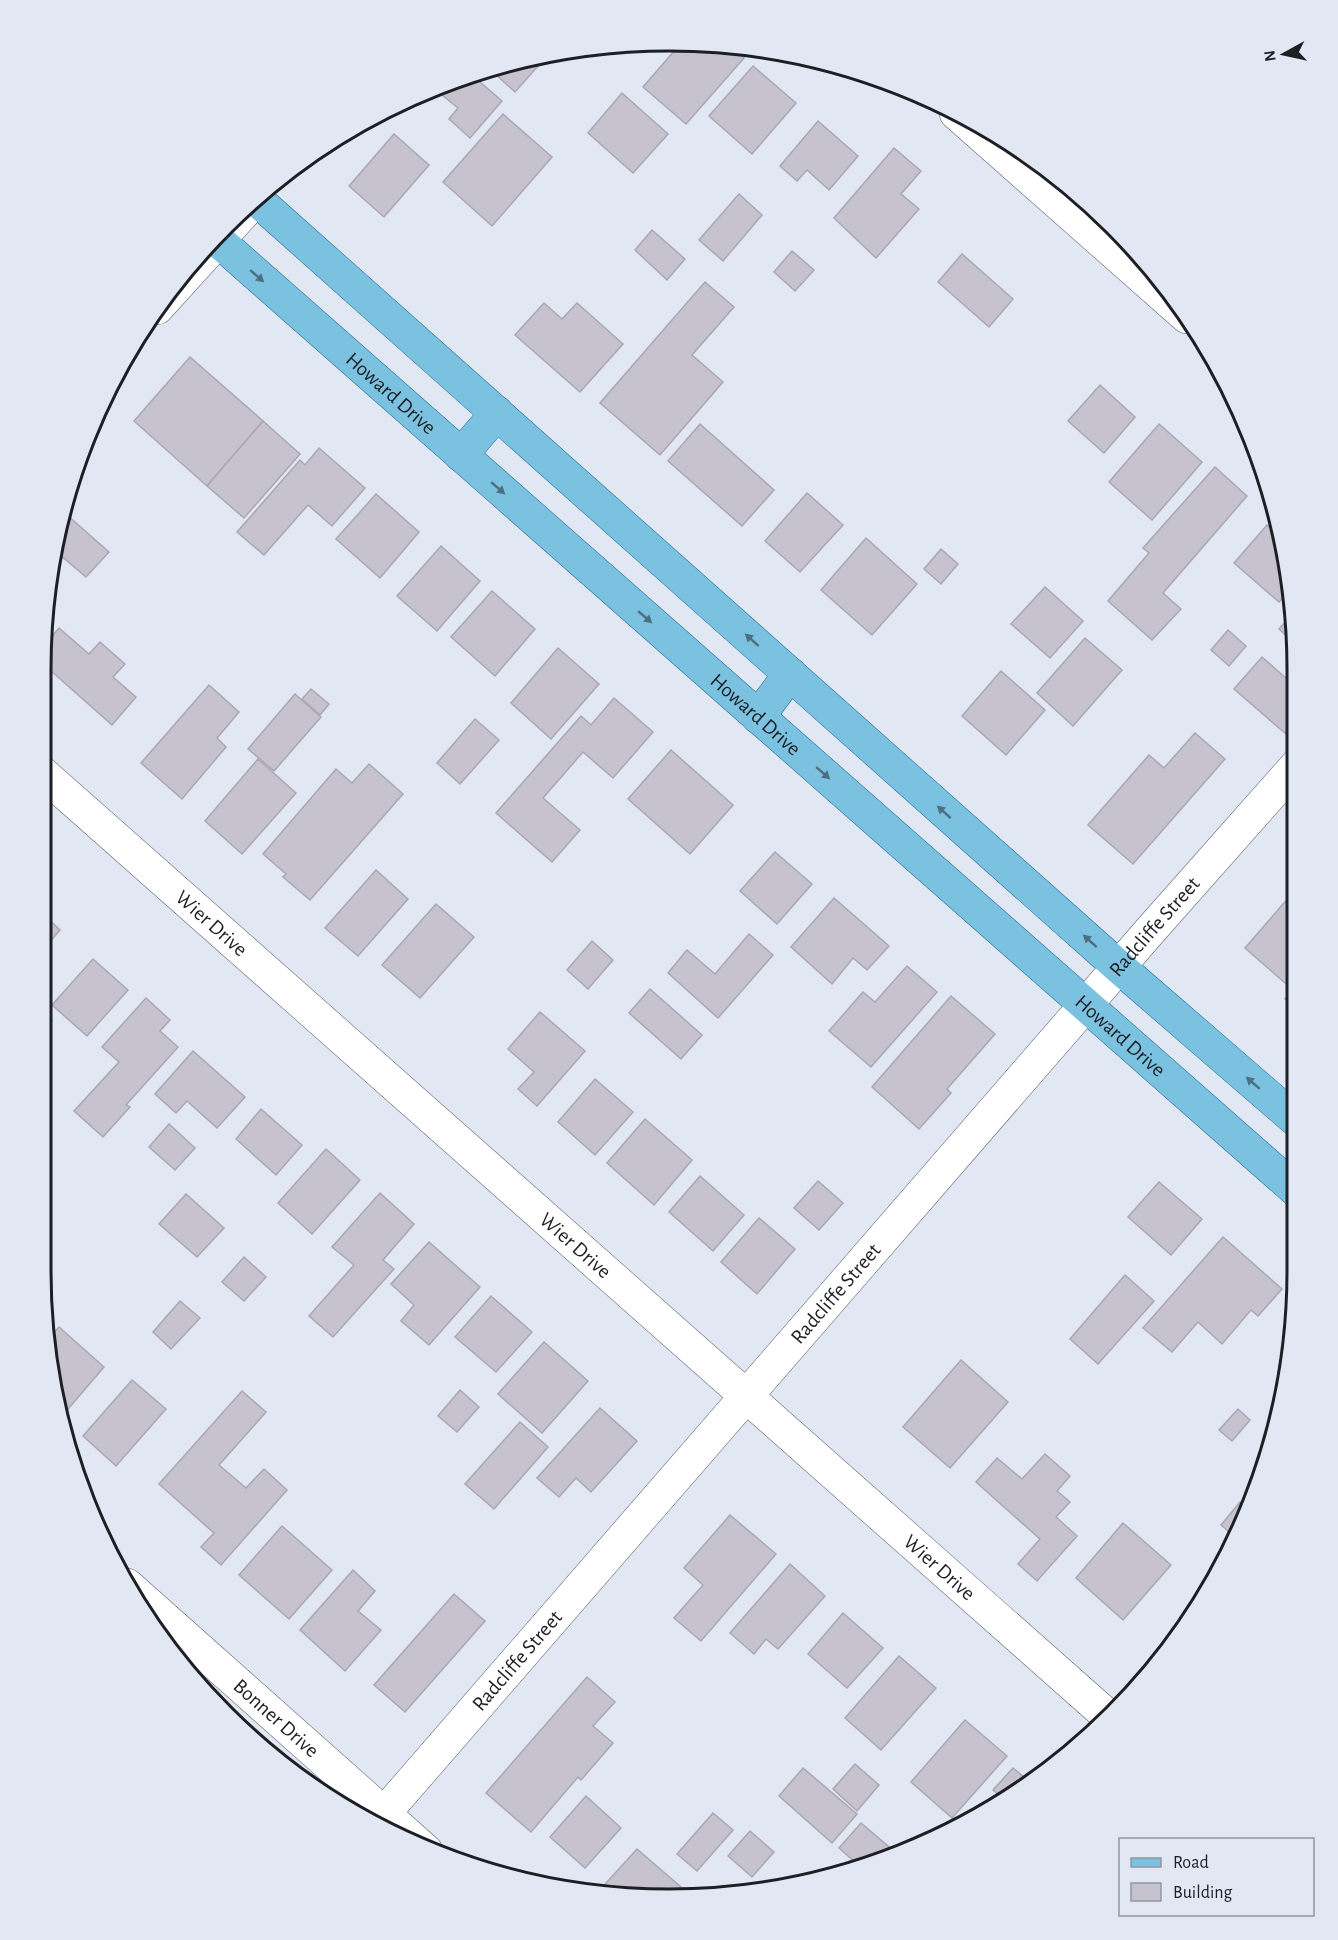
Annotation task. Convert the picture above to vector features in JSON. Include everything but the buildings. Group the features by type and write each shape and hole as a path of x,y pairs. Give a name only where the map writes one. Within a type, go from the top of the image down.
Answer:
{"main road":[{"path":"262,204 1119,967 1287,1112"},
{"name":"Howard Drive","path":"221,244 1287,1181"},
{"path":"461,455 497,413"},
{"path":"758,717 790,674"}],"street":[{"path":"984,138 1157,290"},
{"name":"Radcliffe Street","path":"381,1817 1119,967 1287,777"},
{"name":"Wier Drive","path":"51,782 1102,1711"},
{"name":"Bonner Drive","path":"149,1605 372,1812"}]}
